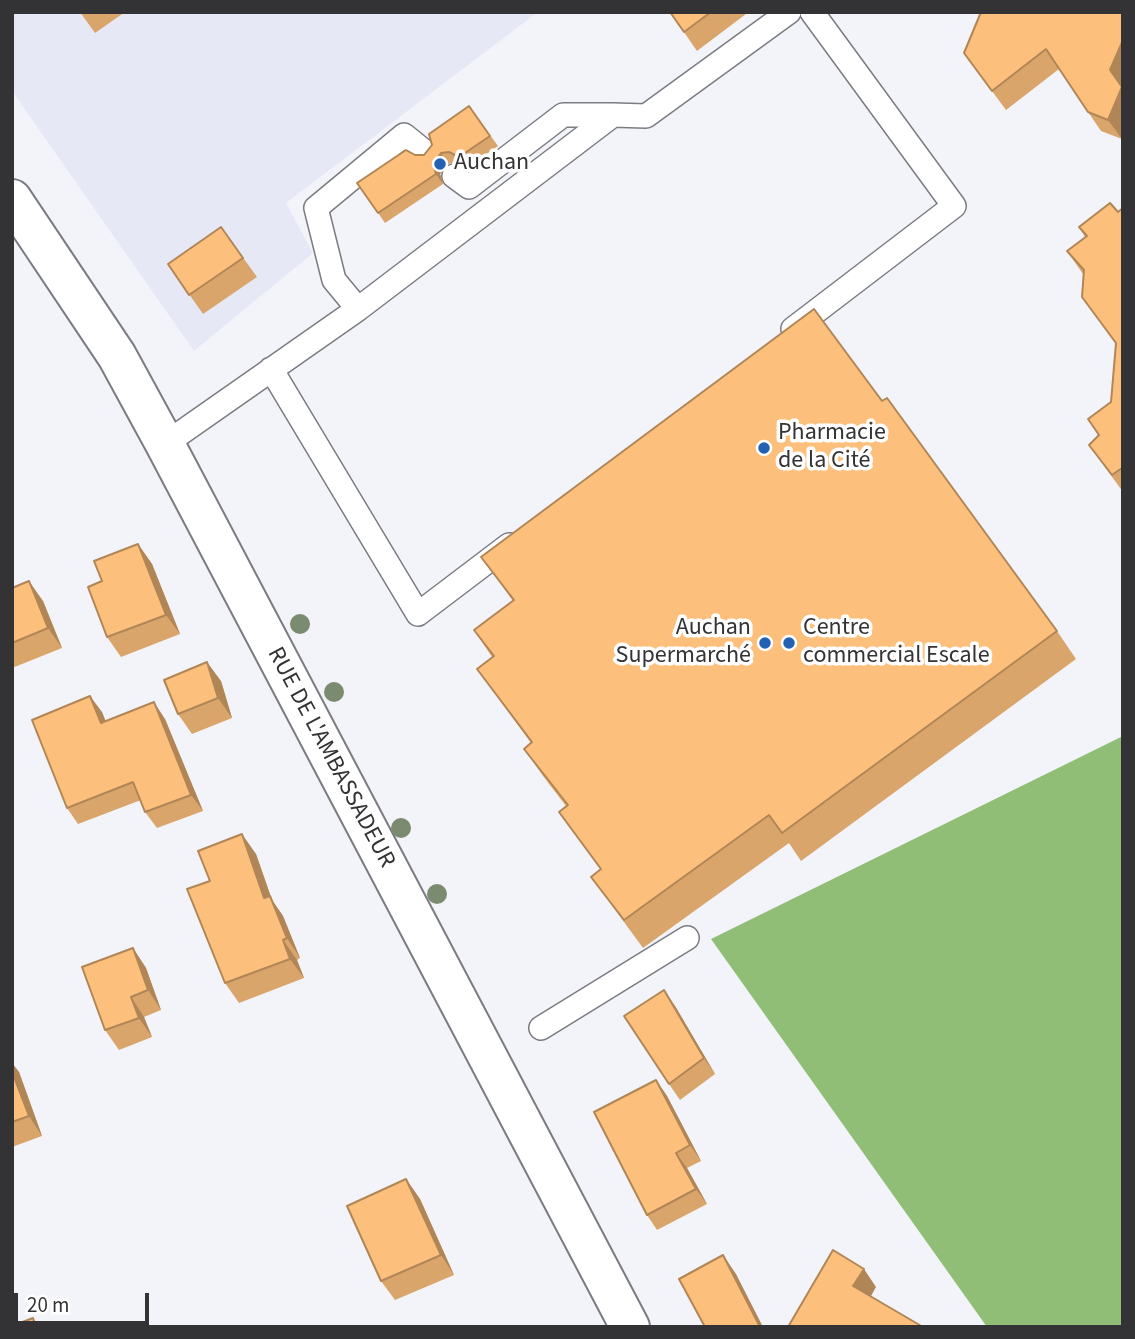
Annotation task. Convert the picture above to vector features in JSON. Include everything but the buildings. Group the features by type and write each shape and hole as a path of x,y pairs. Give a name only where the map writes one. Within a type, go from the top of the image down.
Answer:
{"main road":[{"name":"RUE DE L'AMBASSADEUR","path":"12,199 117,356 630,1327"}],"lane":[{"path":"454,176 469,187 563,115 646,116 789,12"},
{"path":"774,343 954,206 812,12"},
{"path":"165,444 358,309 613,115"},
{"path":"358,309 334,280 316,208 404,135 425,152"},
{"path":"271,369 418,614 528,530"},
{"path":"541,1028 687,938"}],"shaded area":[{"path":"12,12 538,12 286,203 313,253 194,351 12,91"}],"green space":[{"path":"1123,736 1123,1327 987,1327 711,939"}],"place":[{"name":"Auchan","path":"440,164"},
{"name":"Pharmacie de la Cité","path":"764,448"},
{"name":"Auchan Supermarché","path":"765,643"},
{"name":"Centre commercial Escale","path":"789,643"}]}
